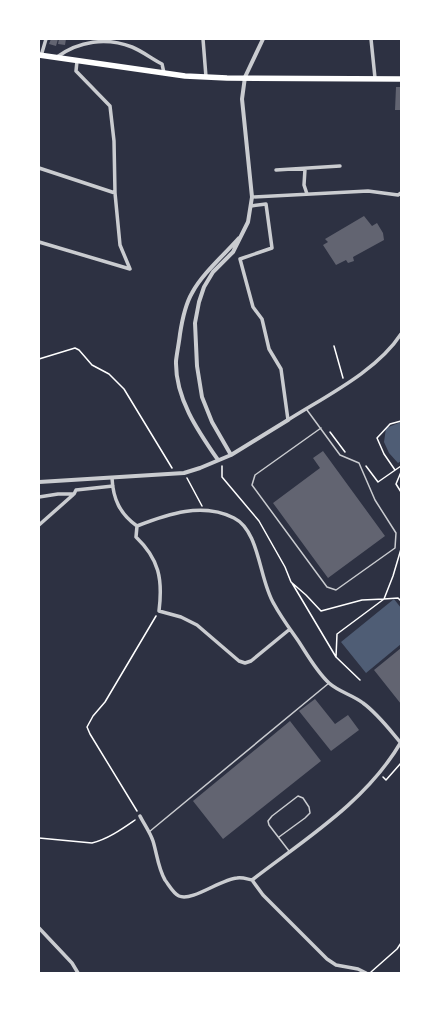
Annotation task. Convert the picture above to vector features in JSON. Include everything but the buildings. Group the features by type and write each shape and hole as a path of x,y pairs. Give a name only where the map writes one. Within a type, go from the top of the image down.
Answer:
{"highway":[{"path":"40,56 164,73 206,77 401,79"}],"street":[{"path":"40,56 46,39"},
{"path":"203,39 206,77"},
{"path":"231,455 212,422 202,397 197,366 195,324 199,302 204,287 213,272 233,252 248,222 252,197 242,99 245,77 263,39"},
{"path":"370,39 375,78"},
{"path":"57,58 67,50 80,45 100,41 132,47 162,64 164,73"},
{"path":"39,242 130,269 120,245 115,193 114,141 110,106 76,71 77,61"},
{"path":"276,170 340,166"},
{"path":"39,168 115,193"},
{"path":"305,169 304,185 307,194"},
{"path":"252,197 368,191 398,195 401,193"},
{"path":"251,206 266,204 272,248 240,259 253,307 262,319 269,349 281,369 288,420"},
{"path":"218,460 193,421 186,407 180,391 176,362 182,322 191,294 207,273 242,235"},
{"path":"39,482 184,473 231,455 306,409 379,361 393,346 401,334"},
{"path":"112,478 117,504 128,520 137,526"},
{"path":"39,525 74,494 76,490 113,486"},
{"path":"39,497 58,494 74,494"},
{"path":"137,526 181,512 202,510 224,514 234,518 246,528 273,603 315,666 329,683 362,702 401,742 365,790 325,826 289,851 252,880 236,878 210,887 195,895 185,897 178,895 171,889 164,877 149,832 140,816"},
{"path":"137,526 136,537 145,546 156,562 161,596 159,611 181,617 196,624 239,661 245,663 250,662 290,629"},
{"path":"252,880 263,895 278,911 327,959 336,965 358,969 368,973"},
{"path":"39,928 72,963 78,973"}],"lane":[{"path":"306,409 321,428 340,455 359,463 375,500 396,533 394,548 336,590 327,587 252,486 255,476 321,428"},
{"path":"149,832 329,683"},
{"path":"279,838 305,818 310,812 309,806 303,798 298,796 272,816 268,821 269,825 279,838 289,851"}],"path":[{"path":"334,346 345,384"},
{"path":"39,358 75,348 79,350 92,365 109,374 124,389 175,473"},
{"path":"395,470 384,454 377,438 390,424 401,421"},
{"path":"328,430 345,453"},
{"path":"366,466 378,482 401,466"},
{"path":"401,472 396,484 401,492"},
{"path":"184,473 203,504 202,510"},
{"path":"291,582 336,657 360,680"},
{"path":"336,657 337,634 384,599 398,598 401,601"},
{"path":"39,838 92,843 118,832 140,816 90,734 88,727 93,716 105,702 159,611"},
{"path":"379,772 386,780 401,763"},
{"path":"368,973 397,949 401,943"}],"water":[{"path":"401,422 401,461 398,463 389,453 384,442 386,428"},
{"path":"394,599 401,608 401,644 366,673 341,642"}]}
